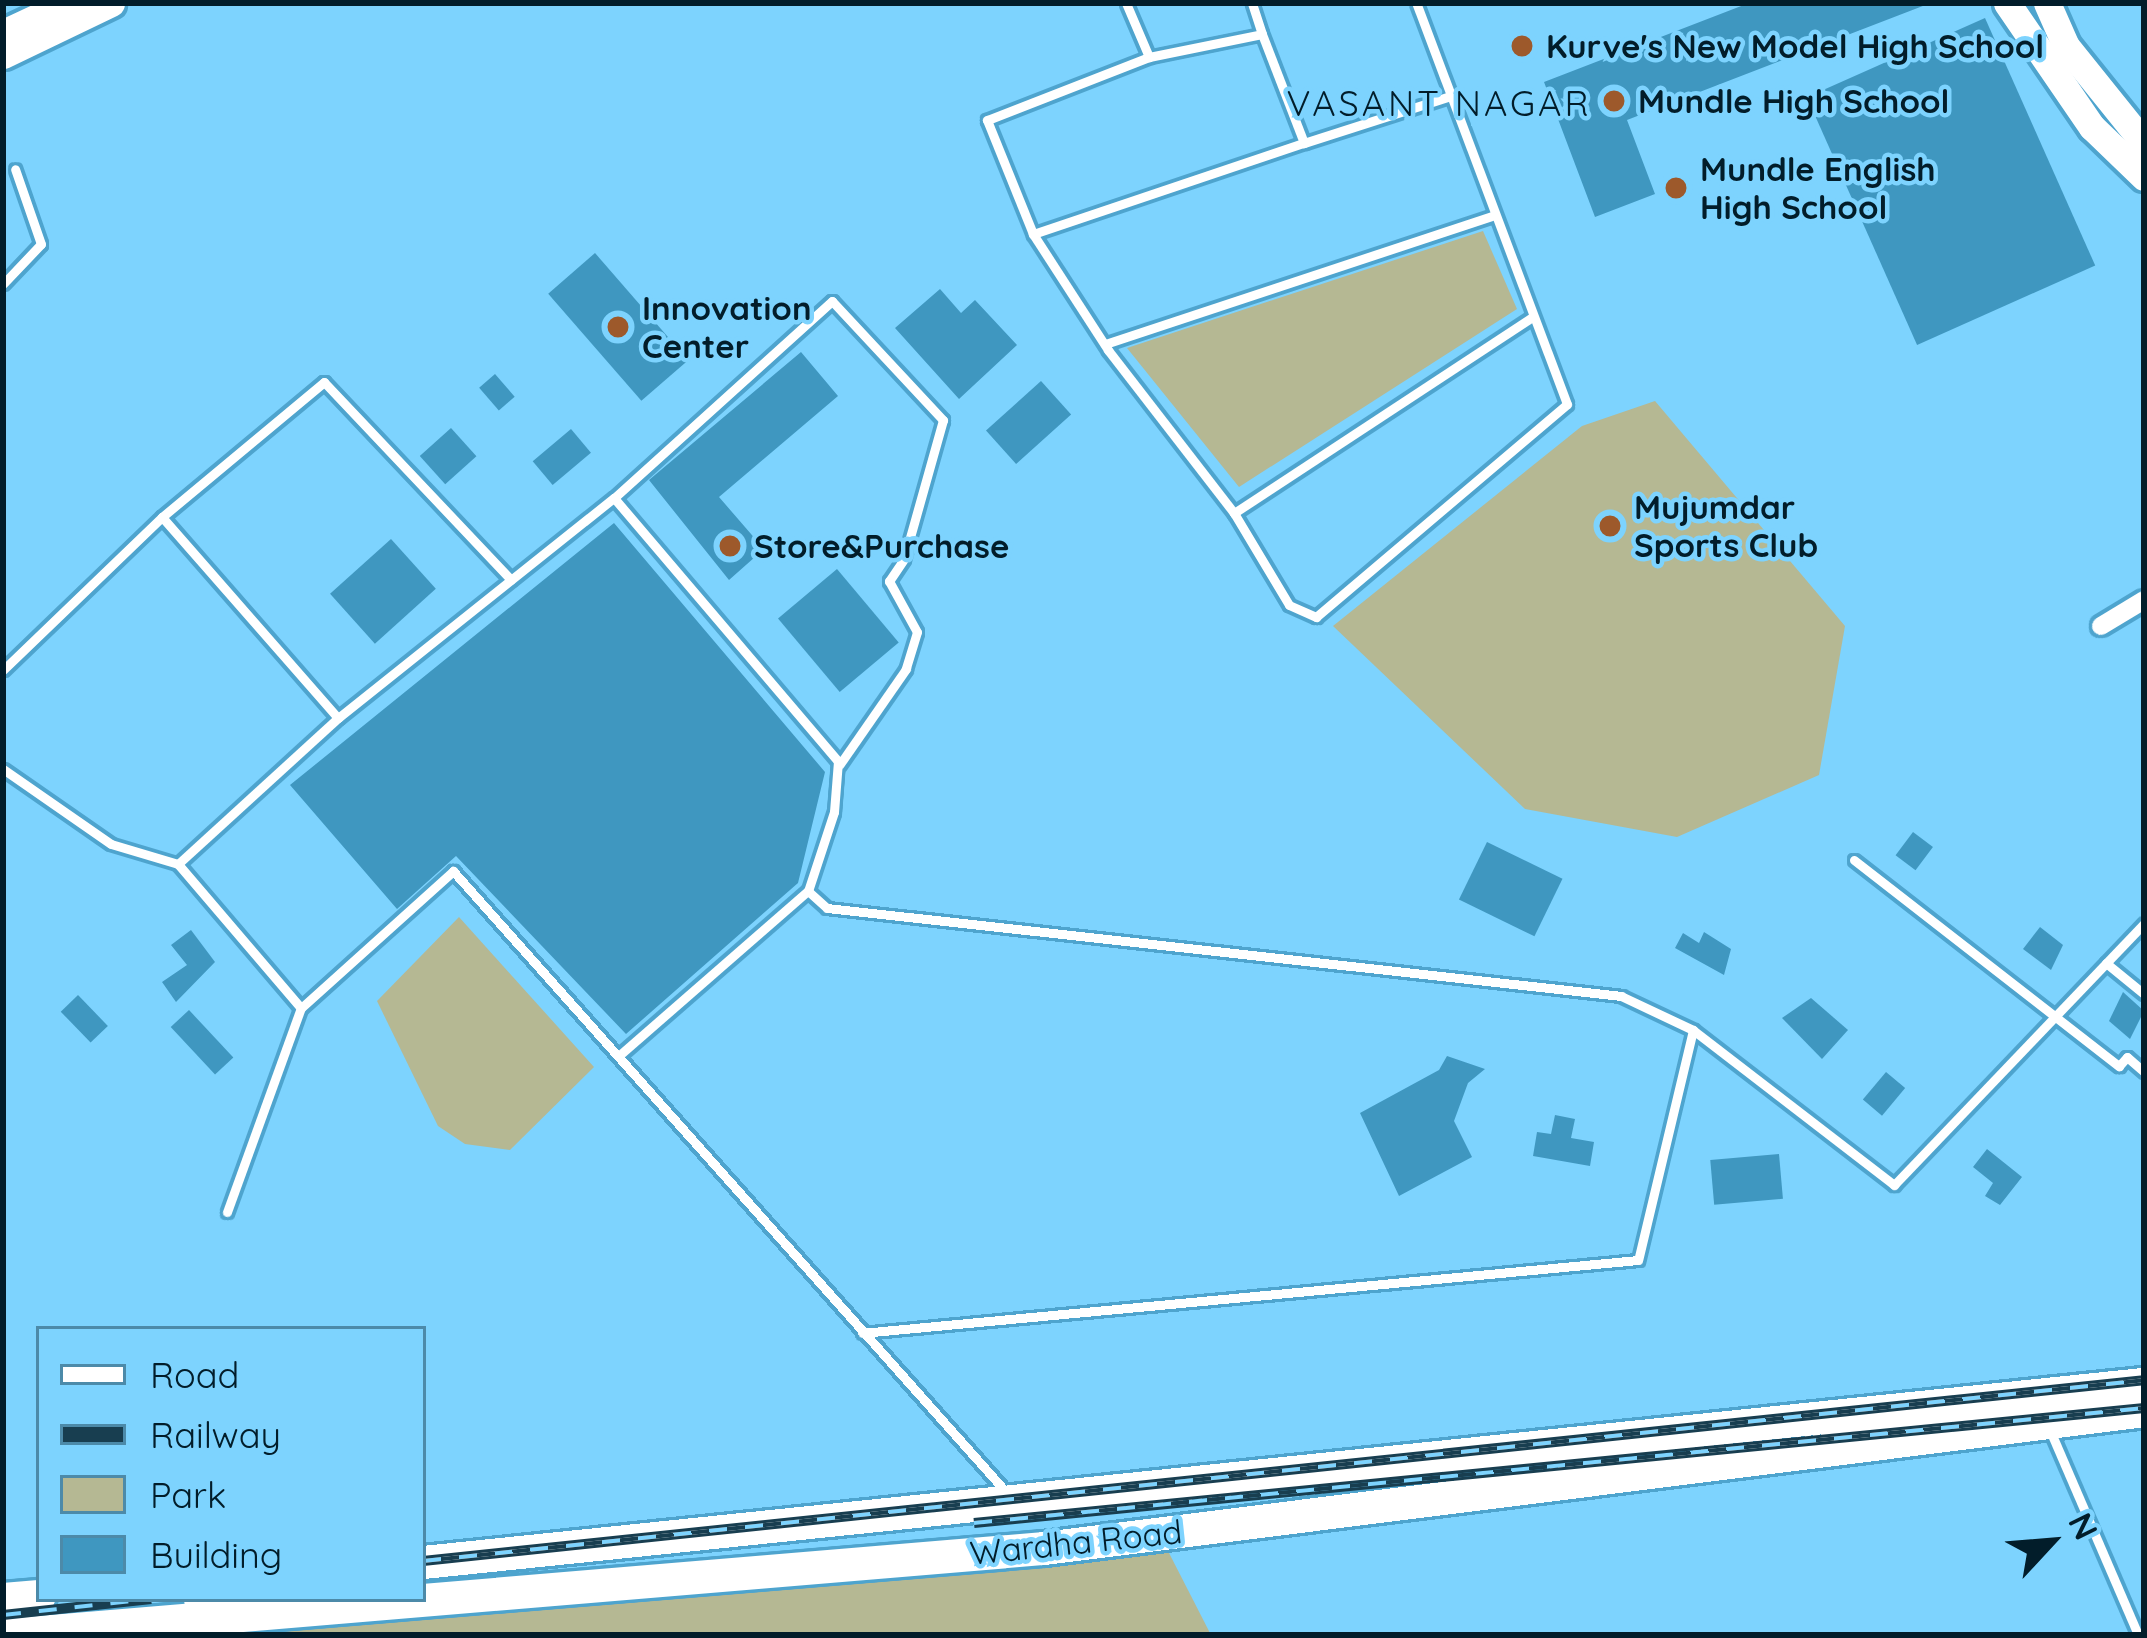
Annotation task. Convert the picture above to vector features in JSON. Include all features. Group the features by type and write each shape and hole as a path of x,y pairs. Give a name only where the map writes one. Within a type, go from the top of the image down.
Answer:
{"highway":[{"name":"Wardha Road","path":"426,1562 1020,1505 2144,1384"},
{"name":"Wardha Road","path":"426,1599 1044,1548 2144,1410"},
{"path":"3,1599 36,1596"},
{"name":"Wardha Road","path":"3,1635 386,1602"}],"main road":[{"path":"3,33 67,3"},
{"path":"3,55 111,3"},
{"path":"2007,3 2092,127 2144,177"},
{"path":"2047,3 2066,46 2144,142"}],"street":[{"path":"2101,626 2144,600"}],"lane":[{"path":"1126,3 1149,57"},
{"path":"1252,3 1304,143"},
{"path":"1262,34 1149,57 987,120 1033,234 1105,344 1234,513 1289,605 1316,617 1568,404 1491,216 1416,3"},
{"path":"1033,234 1450,96"},
{"path":"3,284 40,244 15,169"},
{"path":"1105,344 1491,216"},
{"path":"178,864 338,718 614,498 832,301 943,420 904,560 889,581 917,632 906,668 840,764 834,812 808,891 622,1053"},
{"path":"1234,513 1532,317"},
{"path":"3,670 162,517 324,382 511,580"},
{"path":"614,498 840,764"},
{"path":"162,517 338,718"},
{"path":"3,769 111,844 178,864 302,1008"},
{"path":"1854,860 2119,1066 2127,1057 2144,1072"},
{"path":"227,1213 302,1008 453,871 622,1053 862,1334 1020,1505"},
{"path":"808,891 827,908 886,920 1621,996 1693,1030 1894,1184 2144,923"},
{"path":"2106,962 2144,994"},
{"path":"862,1334 1638,1260 1693,1030"},
{"path":"2048,1422 2138,1635"}],"green space":[{"path":"1483,231 1517,309 1239,487 1127,348"},
{"name":"Mujumdar Sports Club","path":"1655,401 1845,626 1819,775 1677,837 1525,809 1333,626 1582,426"},
{"path":"459,917 594,1067 510,1150 465,1144 438,1126 377,1001"},
{"path":"1168,1551 1211,1635 279,1635 278,1626"}],"building":[{"name":"Mundle High School","path":"1749,3 1928,4 1627,120 1655,194 1595,217 1544,82"},
{"path":"1985,18 2095,266 1917,345 1807,97"},
{"name":"Innovation Center","path":"595,253 688,360 641,401 548,294"},
{"path":"940,289 961,313 975,300 1017,345 959,399 895,328"},
{"path":"801,352 838,396 719,497 764,549 729,580 649,480"},
{"path":"495,374 515,397 499,410 479,388"},
{"path":"1041,381 1071,414 1016,464 986,431"},
{"path":"451,428 476,456 445,484 420,456"},
{"path":"571,429 591,453 553,485 533,461"},
{"path":"614,523 825,772 798,883 626,1034 456,856 397,909 290,785"},
{"path":"391,539 436,589 375,644 330,594"},
{"path":"837,569 899,643 840,692 778,618"},
{"path":"1913,832 1933,847 1916,870 1896,855"},
{"path":"1487,842 1562,879 1534,936 1459,900"},
{"path":"2040,927 2063,945 2051,970 2023,949"},
{"path":"191,930 215,962 176,1002 162,982 187,965 171,945"},
{"path":"1704,932 1731,949 1724,975 1675,948 1683,933 1699,943"},
{"path":"2123,992 2144,1011 2130,1039 2109,1021"},
{"path":"78,995 108,1026 91,1043 61,1012"},
{"path":"1811,998 1848,1030 1822,1059 1782,1018"},
{"path":"189,1010 233,1058 215,1075 171,1027"},
{"path":"1447,1056 1485,1069 1468,1083 1454,1121 1472,1157 1399,1196 1360,1113 1439,1070"},
{"path":"1886,1072 1905,1088 1882,1116 1863,1100"},
{"path":"1555,1115 1575,1119 1571,1138 1594,1142 1590,1166 1533,1156 1537,1132 1551,1134"},
{"path":"1987,1149 2022,1177 2000,1205 1985,1196 1993,1183 1973,1167"},
{"path":"1779,1154 1783,1199 1714,1205 1710,1160"}],"railway":[{"path":"426,1561 2144,1380"},
{"path":"974,1523 2144,1408"},
{"path":"3,1615 123,1602"}],"place":[{"name":"Kurve's New Model High School","path":"1522,46"},
{"name":"Mundle High School","path":"1614,101"},
{"name":"Mundle English High School","path":"1676,188"},
{"name":"Innovation Center","path":"618,327"},
{"name":"Mujumdar Sports Club","path":"1610,526"},
{"name":"Store&Purchase","path":"730,546"}],"district":[{"name":"VASANT NAGAR","path":"1439,103"}]}
